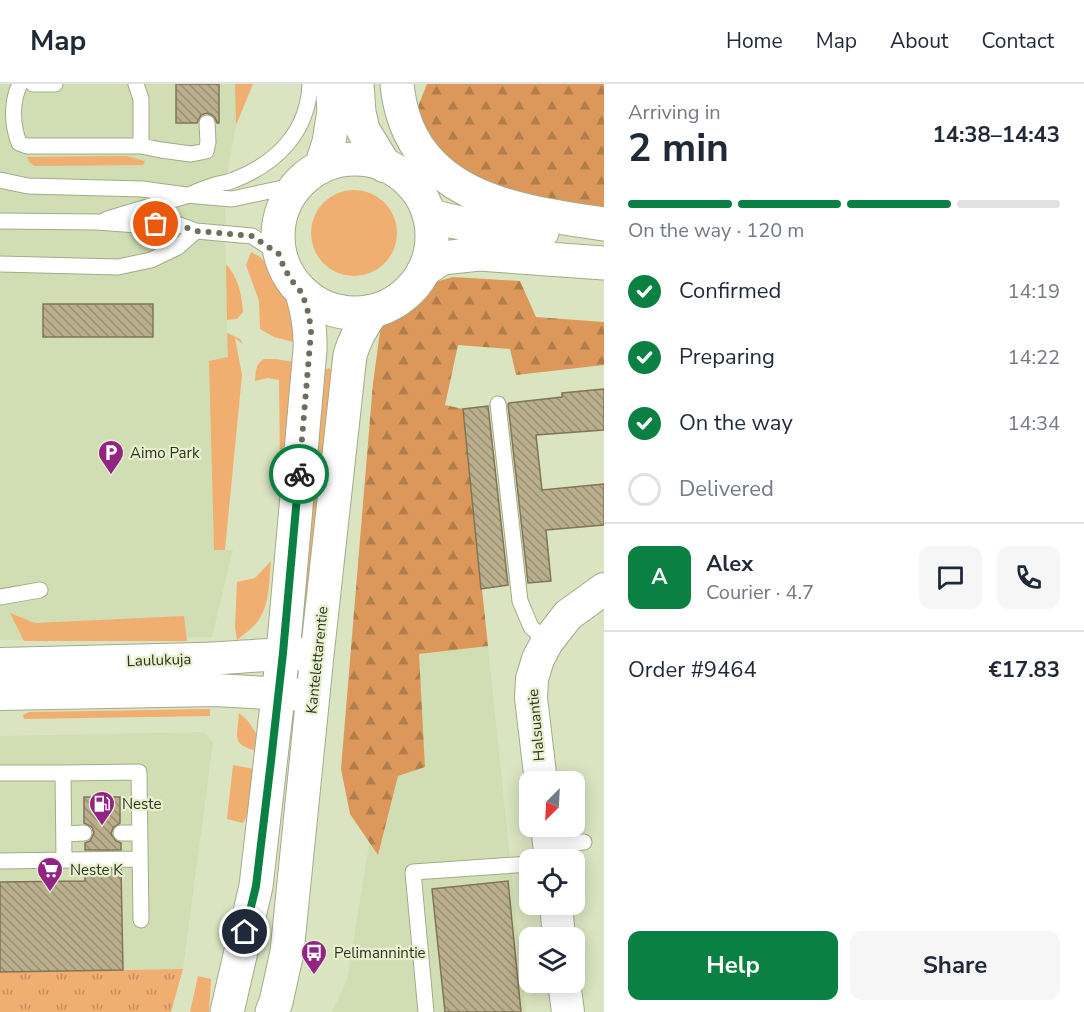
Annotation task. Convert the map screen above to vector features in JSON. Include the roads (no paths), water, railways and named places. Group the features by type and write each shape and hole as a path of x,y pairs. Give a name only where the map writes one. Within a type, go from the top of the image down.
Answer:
{"main road":[{"path":"309,176 336,161 353,159 385,166 400,174 412,185 429,215 431,243 424,270 415,285 403,297 372,312 353,314 335,311 317,304 302,293 284,268 279,254 277,236 286,200 309,176 329,142 334,111 332,84"},
{"path":"357,84 358,112 363,130 385,166"},
{"path":"397,84 399,104 417,146 423,155 462,189 486,200 544,216 604,224"},
{"path":"429,215 447,221 478,226 561,234 604,231"},
{"path":"424,270 442,258 479,254 604,263"},
{"path":"227,1012 256,886 283,653 311,332 309,315 302,293"},
{"name":"Kantelettarentie","path":"272,1012 287,952 350,355 360,328 372,312"}],"street":[{"name":"Halsuantie","path":"540,771 531,698 532,679 538,659 547,642 568,615 604,589"},
{"name":"Laulukuja","path":"0,664 153,661 283,653 317,655"},
{"name":"Laulukuja","path":"0,694 215,690 314,695"},
{"path":"565,993 568,1012"}],"lane":[{"path":"20,84 14,96 15,134 19,143 27,146 141,146 191,154 206,151 207,123"},
{"path":"33,84 55,84"},
{"path":"136,84 141,99 141,146"},
{"path":"97,222 233,181 258,168 282,150 294,136 308,107 310,84"},
{"path":"0,180 28,186 142,189 232,199 309,176"},
{"path":"1,221 97,222 137,225 174,223 196,231 252,236 279,254"},
{"path":"0,264 118,267 151,260 178,247 196,231"},
{"path":"498,404 520,601 531,627 547,642"},
{"path":"0,597 40,590"},
{"path":"0,773 139,772 141,921"},
{"path":"63,773 64,860"},
{"path":"121,833 140,833"},
{"path":"64,834 84,834"},
{"path":"544,849 584,842"},
{"path":"426,1012 413,872 519,853"},
{"path":"0,861 140,859"}],"place":[{"name":"Aimo Park","path":"111,476"},
{"name":"Neste","path":"102,827"},
{"name":"Neste K","path":"50,893"},
{"name":"Pelimannintie","path":"314,976"}]}
